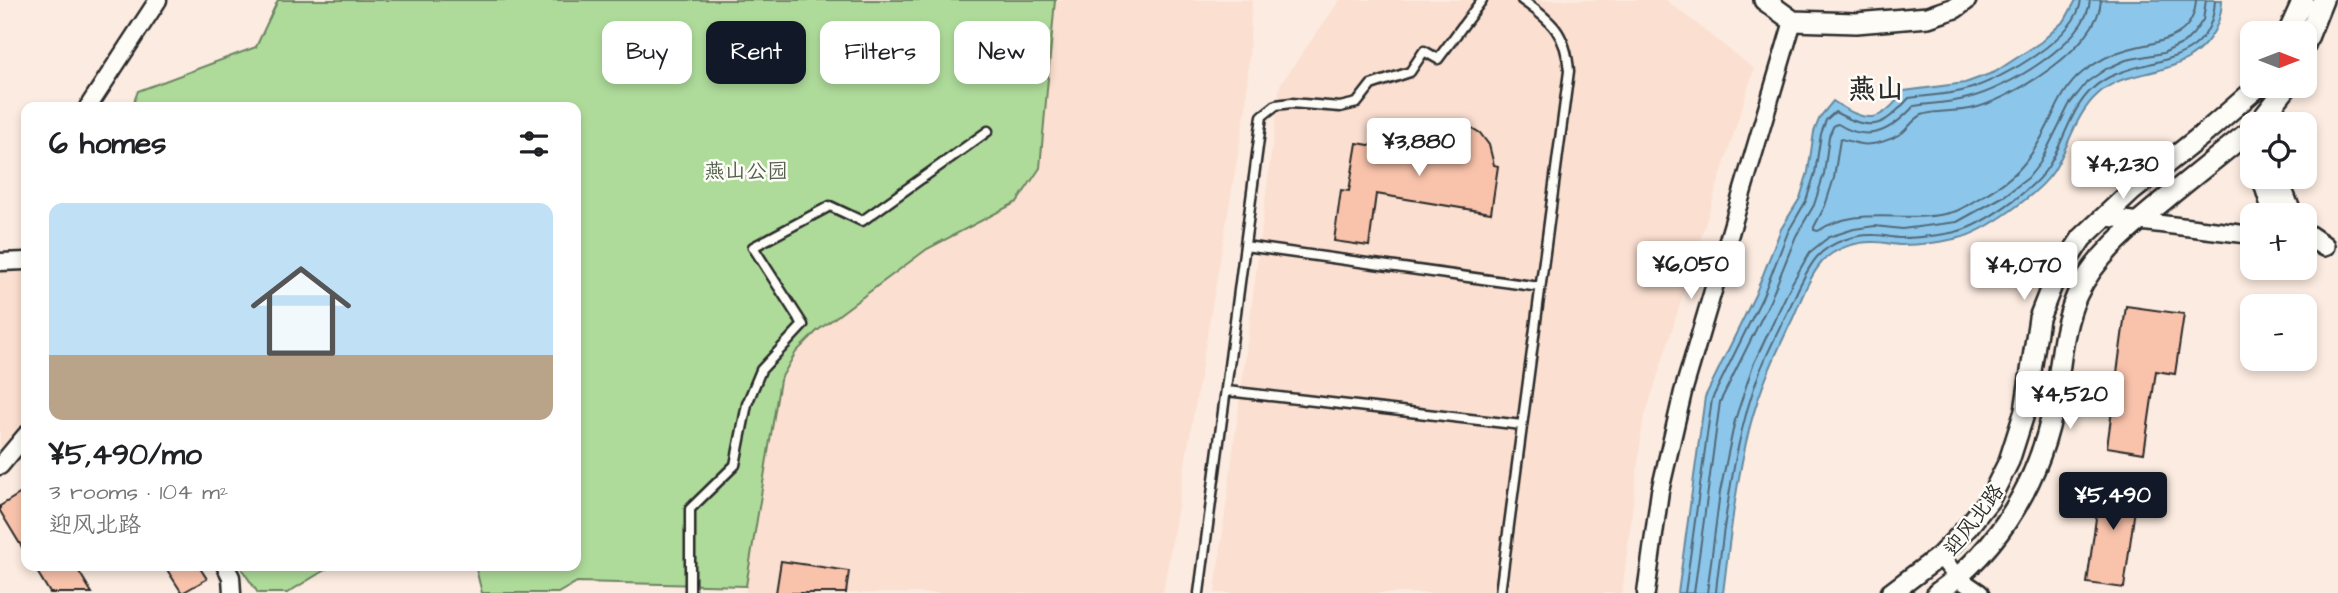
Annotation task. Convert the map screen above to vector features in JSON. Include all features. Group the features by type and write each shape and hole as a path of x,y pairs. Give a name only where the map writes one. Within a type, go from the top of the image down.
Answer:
{"street":[{"path":"91,102 158,0"},
{"path":"1764,0 1793,21 1856,23 1928,17 1955,8 1966,0"},
{"path":"2293,21 2303,0"},
{"path":"2315,21 2323,0"},
{"path":"1646,593 1660,491 1683,392 1793,21"},
{"name":"迎风北路","path":"1891,593 1940,556 1990,499 2009,461 2025,411 2039,318 2054,281 2081,238 2245,98"},
{"name":"迎风北路","path":"1937,593 1971,588 1987,547 2014,512 2034,471 2050,428 2066,328 2077,295 2098,260 2140,221 2240,142"},
{"path":"2103,217 2240,234"},
{"path":"0,262 21,261"},
{"path":"0,466 21,441"},
{"path":"1940,556 1971,588"},
{"path":"228,571 232,593"}],"lane":[{"path":"1199,593 1262,116 1276,105 1291,103 1340,107 1357,103 1371,85 1410,72 1424,51 1438,59 1482,0"},
{"path":"1500,593 1569,71 1568,54 1560,34 1549,19 1522,0"},
{"path":"690,593 690,509 735,465 747,404 761,370 803,325 753,247 830,206 862,221 988,131"},
{"path":"1245,246 1540,287"},
{"path":"1227,391 1522,425"}],"shaded area":[{"path":"1055,0 1252,0 1246,107 1163,593 745,593 780,380 796,352 817,331 927,249 1017,202 1040,168 1048,84 1050,84"},
{"path":"1340,0 1666,0 1754,69 1643,422 1622,593 1215,593 1280,85"},
{"path":"0,272 21,272 21,431 0,457"}],"green space":[{"name":"燕山公园","path":"278,0 1055,0 1050,56 1050,21 954,21 954,84 1048,84 1040,168 1017,202 927,249 817,331 796,352 780,380 746,586 577,582 558,593 482,593 476,571 581,571 581,102 134,102 138,91 256,47"},
{"path":"243,571 323,571 287,593 258,593"}],"water":[{"path":"2076,0 2222,0 2217,24 2198,51 2178,64 2130,77 2105,88 2084,111 2059,162 2046,181 2024,201 1996,220 1970,234 1945,241 1909,245 1875,242 1854,244 1840,249 1822,262 1806,289 1769,371 1754,412 1737,488 1723,593 1678,593 1705,397 1755,295 1781,229 1800,198 1808,172 1814,132 1820,117 1833,101 1855,114 1872,117 1880,115 1904,91 1965,83 1995,72 2041,42 2065,20"}],"building":[{"path":"1452,122 1467,125 1480,133 1489,145 1494,165 1498,166 1491,213 1376,194 1369,246 1334,241 1341,190 1349,191 1357,143 1417,153 1423,139 1431,130"},
{"path":"2126,306 2184,314 2175,374 2156,371 2144,453 2107,447"},
{"path":"2102,475 2139,480 2124,588 2087,583"},
{"path":"21,493 21,546 0,511 0,506"},
{"path":"781,561 849,571 846,593 776,593"},
{"path":"37,571 79,571 92,593 50,593"},
{"path":"168,571 202,571 207,579 182,593"}],"district":[{"name":"燕山","path":"1876,89"}]}
